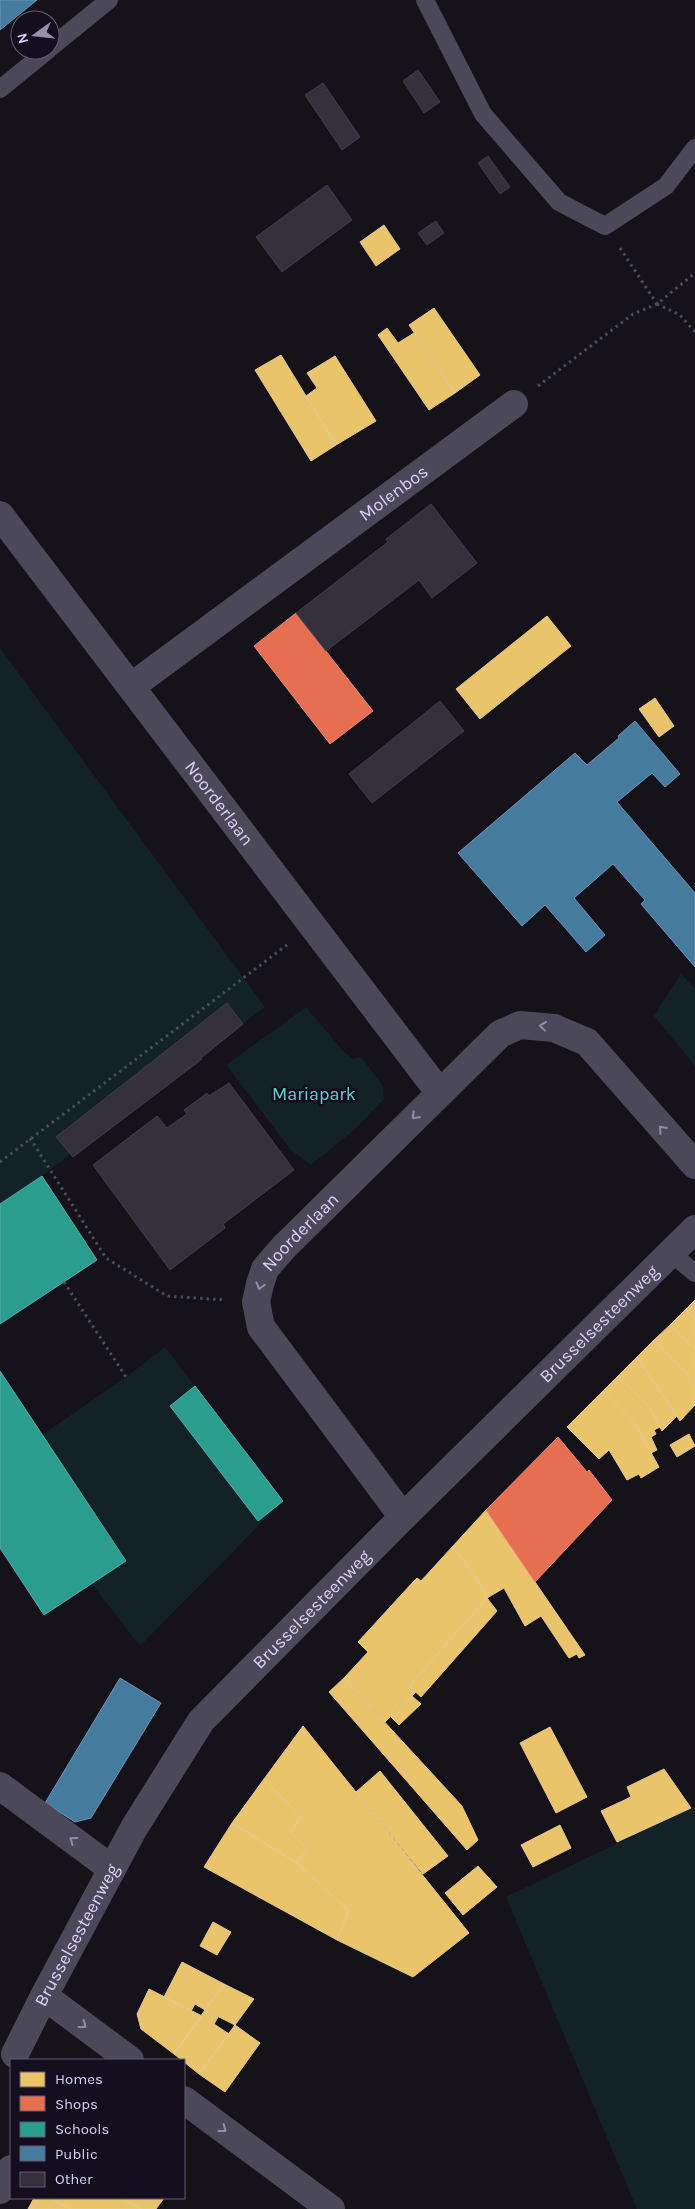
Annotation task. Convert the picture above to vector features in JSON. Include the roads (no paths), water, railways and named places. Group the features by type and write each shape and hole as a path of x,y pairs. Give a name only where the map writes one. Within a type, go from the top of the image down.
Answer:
{"street":[{"name":"Molenbos","path":"132,686 514,404"},
{"name":"Noorderlaan","path":"0,515 132,686 439,1092"},
{"name":"Noorderlaan","path":"403,1517 261,1326 256,1302 265,1269 277,1254 439,1092 500,1034 520,1025 554,1028 587,1042 695,1165"},
{"name":"Brusselsesteenweg","path":"12,2055 134,1828 201,1721 403,1517 695,1229"},
{"path":"0,1786 112,1869"},
{"path":"44,1996 129,2059"},
{"path":"185,2101 331,2209"},
{"path":"0,2190 10,2171"}],"lane":[{"path":"60,40 109,0"},
{"path":"425,0 483,114 559,202 605,226 666,186 695,148"},
{"path":"0,89 36,60"},
{"path":"670,1253 695,1273"}],"park label":[{"name":"Mariapark","path":"314,1094"}]}
